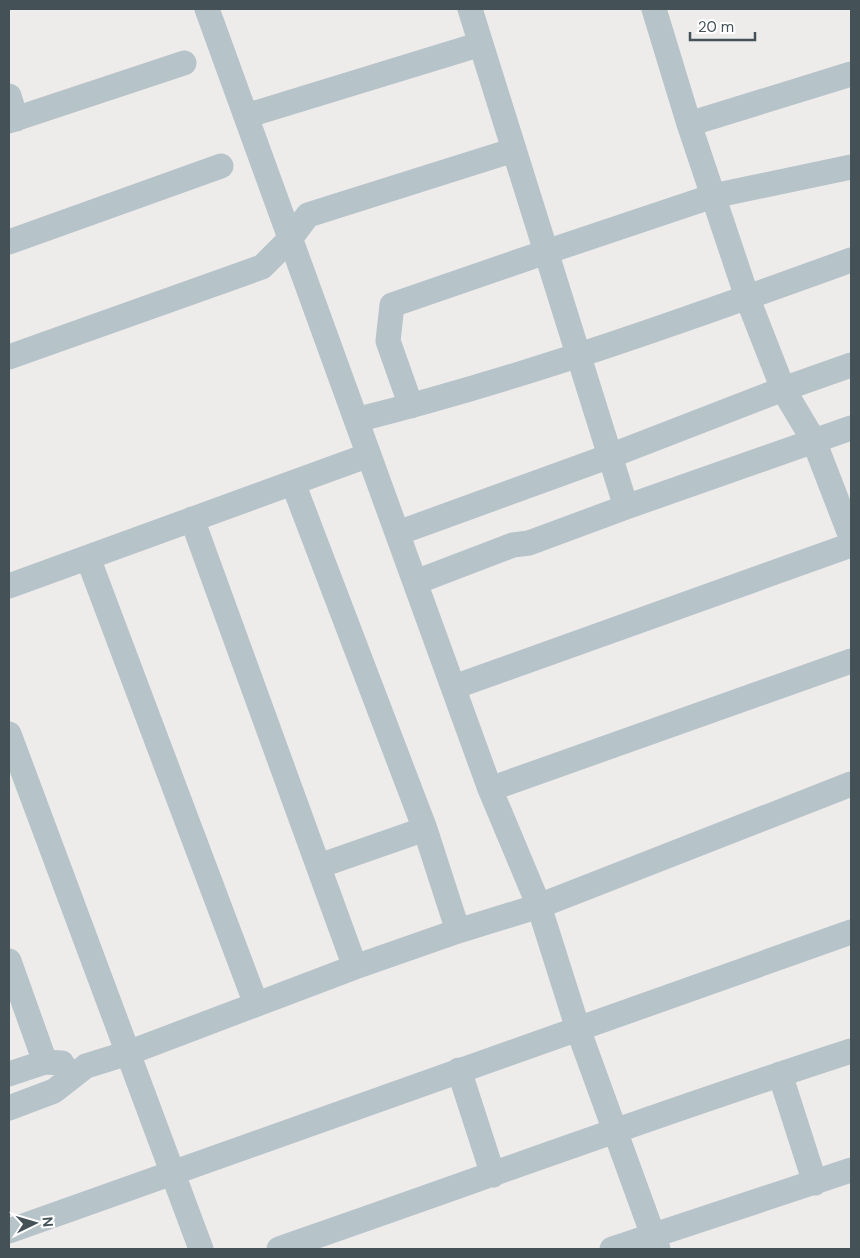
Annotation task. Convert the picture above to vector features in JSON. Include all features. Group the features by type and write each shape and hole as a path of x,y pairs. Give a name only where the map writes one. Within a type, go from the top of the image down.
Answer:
{"street":[{"path":"207,9 490,788 539,906 578,1029 656,1242"},
{"path":"470,9 626,507"},
{"path":"654,9 689,124 747,298 783,389 814,441 851,536"},
{"path":"246,116 481,44"},
{"path":"11,112 184,63"},
{"path":"689,124 851,74"},
{"path":"9,357 262,267 290,239 308,215 514,150"},
{"path":"9,242 221,166"},
{"path":"411,406 388,341 392,305 713,196 851,167"},
{"path":"356,420 411,406 578,355 747,298 851,260"},
{"path":"398,533 610,456 783,389 851,365"},
{"path":"416,582 513,545 529,543 851,428"},
{"path":"9,586 369,455"},
{"path":"294,483 426,828 458,931"},
{"path":"192,519 355,967"},
{"path":"454,687 851,545"},
{"path":"88,558 256,1004"},
{"path":"490,788 851,661"},
{"path":"9,734 201,1249"},
{"path":"9,1108 54,1090 86,1066 128,1053 355,967 458,931 539,906 851,784"},
{"path":"319,866 426,828"},
{"path":"9,1230 851,932"},
{"path":"9,961 45,1062"},
{"path":"279,1249 615,1131 851,1051"},
{"path":"9,1074 45,1062 86,1066"},
{"path":"459,1070 493,1175"},
{"path":"780,1074 815,1183"},
{"path":"612,1249 656,1242 851,1170"}]}
